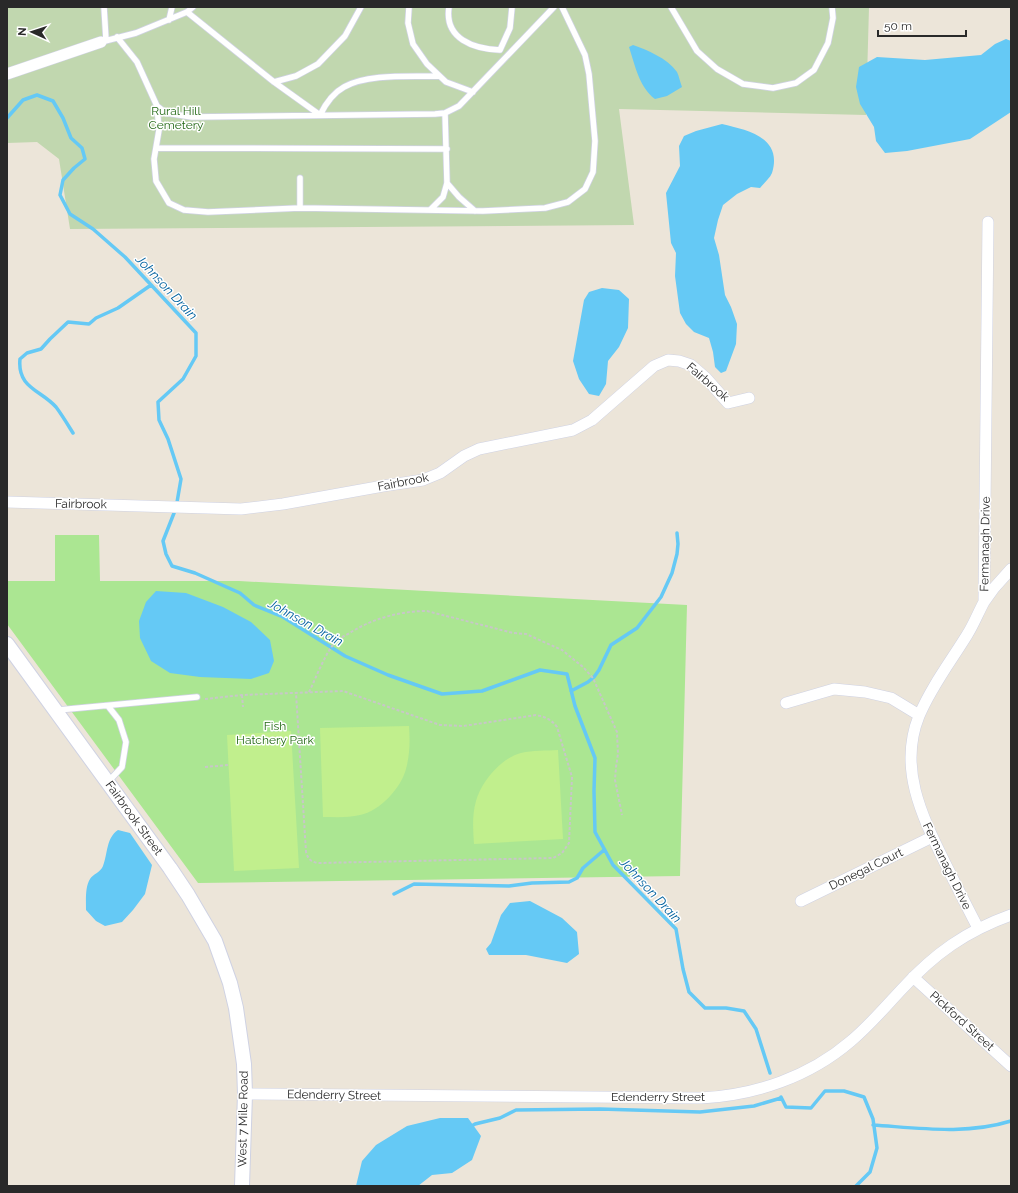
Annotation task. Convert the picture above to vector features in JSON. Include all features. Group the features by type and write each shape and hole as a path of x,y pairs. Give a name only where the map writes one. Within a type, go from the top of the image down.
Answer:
{"street":[{"path":"7,74 104,41"},
{"name":"Fermanagh Drive","path":"978,928 932,837 918,803 912,773 912,744 919,715 929,696 969,632 984,602 988,222"},
{"name":"Fairbrook","path":"7,502 241,509 284,504 427,479 440,473 464,456 478,449 542,437 581,427 592,420 654,366 668,360 679,360 691,365 706,378 728,403 749,398"},
{"path":"984,602 1011,569"},
{"name":"Fairbrook Street","path":"7,644 108,782 188,895 215,941 236,1005"},
{"path":"786,703 834,689 865,692 891,698 919,715"},
{"name":"Donegal Court","path":"801,901 932,837"},
{"name":"Edenderry Street","path":"245,1094 701,1098 736,1095 782,1082 818,1065 851,1041 870,1024 913,977 947,948 964,935 1011,915"},
{"name":"Pickford Street","path":"913,977 1011,1066"},
{"name":"West 7 Mile Road","path":"236,1005 244,1064 245,1094 242,1186"}],"lane":[{"path":"104,7 104,41 136,33 187,12 192,7"},
{"path":"169,20 172,7"},
{"path":"409,7 408,22 413,44 427,64 446,82 473,92"},
{"path":"449,7 448,15 452,31 464,42 488,50 500,50"},
{"path":"504,60 500,50 510,28 512,7"},
{"path":"157,106 166,114 192,117 435,114 446,112 459,106 554,7"},
{"path":"117,37 137,62 157,106 159,130 154,159 156,181 168,203 184,210 208,212 300,208 475,211 545,208 568,202 585,189 593,172 595,141 586,55 562,7"},
{"path":"671,7 697,51 717,69 743,84 773,88 796,83 814,70 828,43 833,18 832,7"},
{"path":"274,82 296,76 318,64 345,36 362,8"},
{"path":"187,12 274,82 320,115"},
{"path":"320,115 323,108 344,87 367,79 439,76"},
{"path":"430,210 443,198 447,183 446,112"},
{"path":"156,148 447,149"},
{"path":"300,178 300,208"},
{"path":"447,183 459,197 475,211"},
{"path":"55,710 198,698"},
{"path":"108,706 119,720 126,742 122,767 108,782"}],"path":[{"path":"309,692 327,655 337,640 376,620 413,611 427,611 513,633 526,634 562,650 583,667 593,678 617,732 618,754 615,780 622,815"},
{"path":"198,698 242,695 343,691 440,725 463,726 536,715 545,716 557,727 572,777 569,843 562,853 553,858 312,862 308,858 306,852 296,693"},
{"path":"242,695 243,707"},
{"path":"205,766 228,765"}],"green space":[{"name":"Rural Hill Cemetery","path":"7,7 869,7 866,115 619,109 634,225 70,229 59,159 37,142 7,143"},
{"name":"Fish Hatchery Park","path":"55,535 99,535 100,581 239,581 687,605 680,876 198,883 7,624 7,581 55,581"},
{"path":"409,726 410,737 406,769 400,784 389,798 368,813 346,817 323,817 320,728"},
{"path":"291,731 299,868 234,871 227,735"},
{"path":"558,750 563,839 474,844 473,817 476,801 482,786 499,765 521,753"}],"water":[{"path":"1006,39 1011,41 1011,112 970,139 907,151 885,153 876,141 874,127 860,104 856,87 859,67 877,57 925,60 981,55 995,44"},
{"path":"633,45 650,52 673,67 677,72 682,87 667,96 655,99 645,88 638,75 629,47"},
{"path":"722,124 742,129 760,137 768,143 772,151 774,161 771,175 760,188 751,187 737,194 723,205 718,220 714,238 719,255 725,295 737,324 736,344 726,371 721,373 715,367 709,338 694,332 686,324 680,313 675,276 676,253 671,243 666,193 680,166 679,146 684,136"},
{"path":"602,288 619,290 629,299 628,328 619,347 608,361 606,384 599,396 589,394 579,379 573,361 584,300 589,292"},
{"path":"156,591 186,593 223,607 251,622 270,640 274,661 269,673 251,679 200,677 170,673 151,661 140,638 139,621 146,602"},
{"path":"118,830 130,833 152,865 145,894 133,910 122,922 105,926 96,921 86,910 88,882 102,868 109,841"},
{"path":"530,901 562,918 577,932 579,954 567,963 526,955 489,955 486,949 491,943 501,915 510,903"},
{"path":"440,1118 468,1118 481,1136 472,1160 452,1173 432,1175 418,1186 356,1186 362,1161 376,1145 407,1126"}],"waterway":[{"name":"Johnson Drain","path":"7,118 23,100 37,95 53,101 63,118 71,138 82,148 85,159 63,180 60,195 70,214 93,229 125,257 196,333 196,356 183,379 158,402 159,420 168,439 181,479 176,508 163,541 166,554 172,566 195,573 240,593 254,605 283,617 345,656 388,675 442,694 482,691 540,670 567,674 575,706 595,758 595,832 613,865 676,929 683,969 689,992 705,1008 726,1008 744,1011 756,1029 770,1073"},
{"path":"73,433 56,407 31,388 26,382 20,369 20,359 27,353 41,349 68,322 89,324 96,318 118,308 151,285"},
{"path":"571,691 594,677 611,645 637,628 661,597 672,573 677,554 677,533"},
{"path":"394,894 414,884 509,886 532,883 569,882 577,878 583,868 604,850"},
{"name":"Johnson Drain","path":"781,1097 786,1107 811,1108 825,1091 844,1091 864,1097 873,1119 877,1148 870,1172 856,1186"},
{"path":"470,1127 475,1124 500,1118 516,1110 600,1109 700,1112 754,1106 781,1098"},
{"path":"873,1125 925,1129 960,1129 977,1128 1011,1121"}]}
